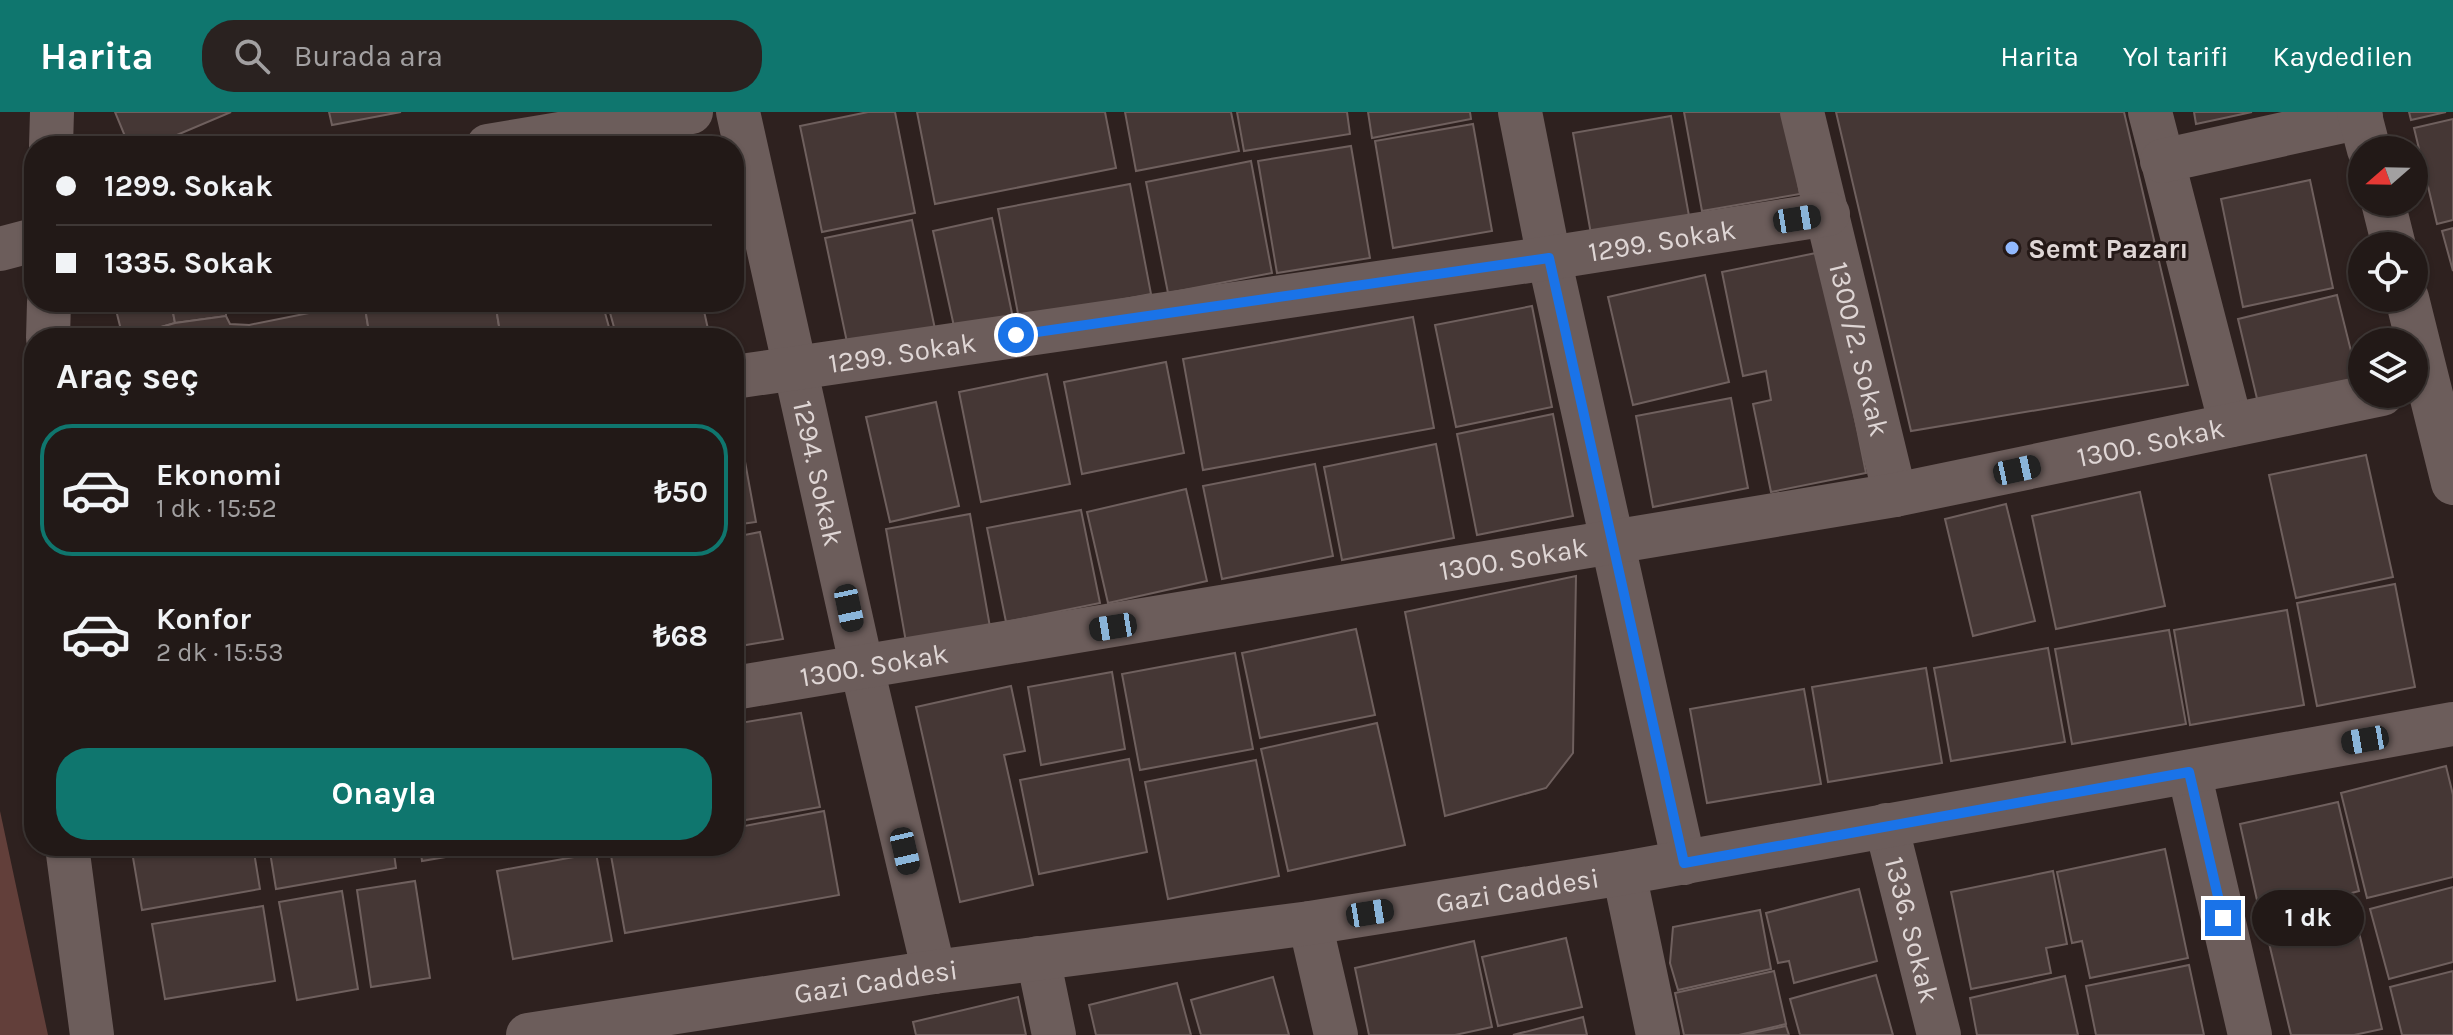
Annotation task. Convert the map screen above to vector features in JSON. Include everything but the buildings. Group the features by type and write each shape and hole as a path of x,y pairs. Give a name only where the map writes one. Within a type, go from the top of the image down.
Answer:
{"street":[{"path":"51,136 52,112"},
{"path":"548,136 691,112"},
{"name":"1294. Sokak","path":"738,112 743,136"},
{"path":"1520,112 1549,258 1684,863"},
{"name":"1300/2. Sokak","path":"1802,112 1895,495"},
{"path":"2150,112 2231,425"},
{"path":"2162,161 2363,126"},
{"name":"1294. Sokak","path":"744,138 862,668 934,972"},
{"name":"1299. Sokak","path":"744,375 1549,258 1828,214"},
{"path":"0,249 24,243"},
{"name":"1300. Sokak","path":"744,686 1895,495 2348,401"},
{"path":"2428,405 2453,483"},
{"name":"Gazi Caddesi","path":"528,1035 934,972 1310,923 1624,873 2453,724"},
{"path":"2189,772 2250,1035"},
{"name":"1336. Sokak","path":"1886,825 1939,1035"},
{"path":"68,856 92,1035"},
{"path":"1624,873 1658,1035"},
{"path":"1310,923 1336,1035"},
{"path":"1038,958 1054,1035"}],"shaded area":[{"path":"0,811 48,1035 0,1035"}],"place":[{"name":"Semt Pazarı","path":"2012,248"}],"route":[{"path":"1016,335 1549,258 1684,863 2189,772 2223,918"}]}
